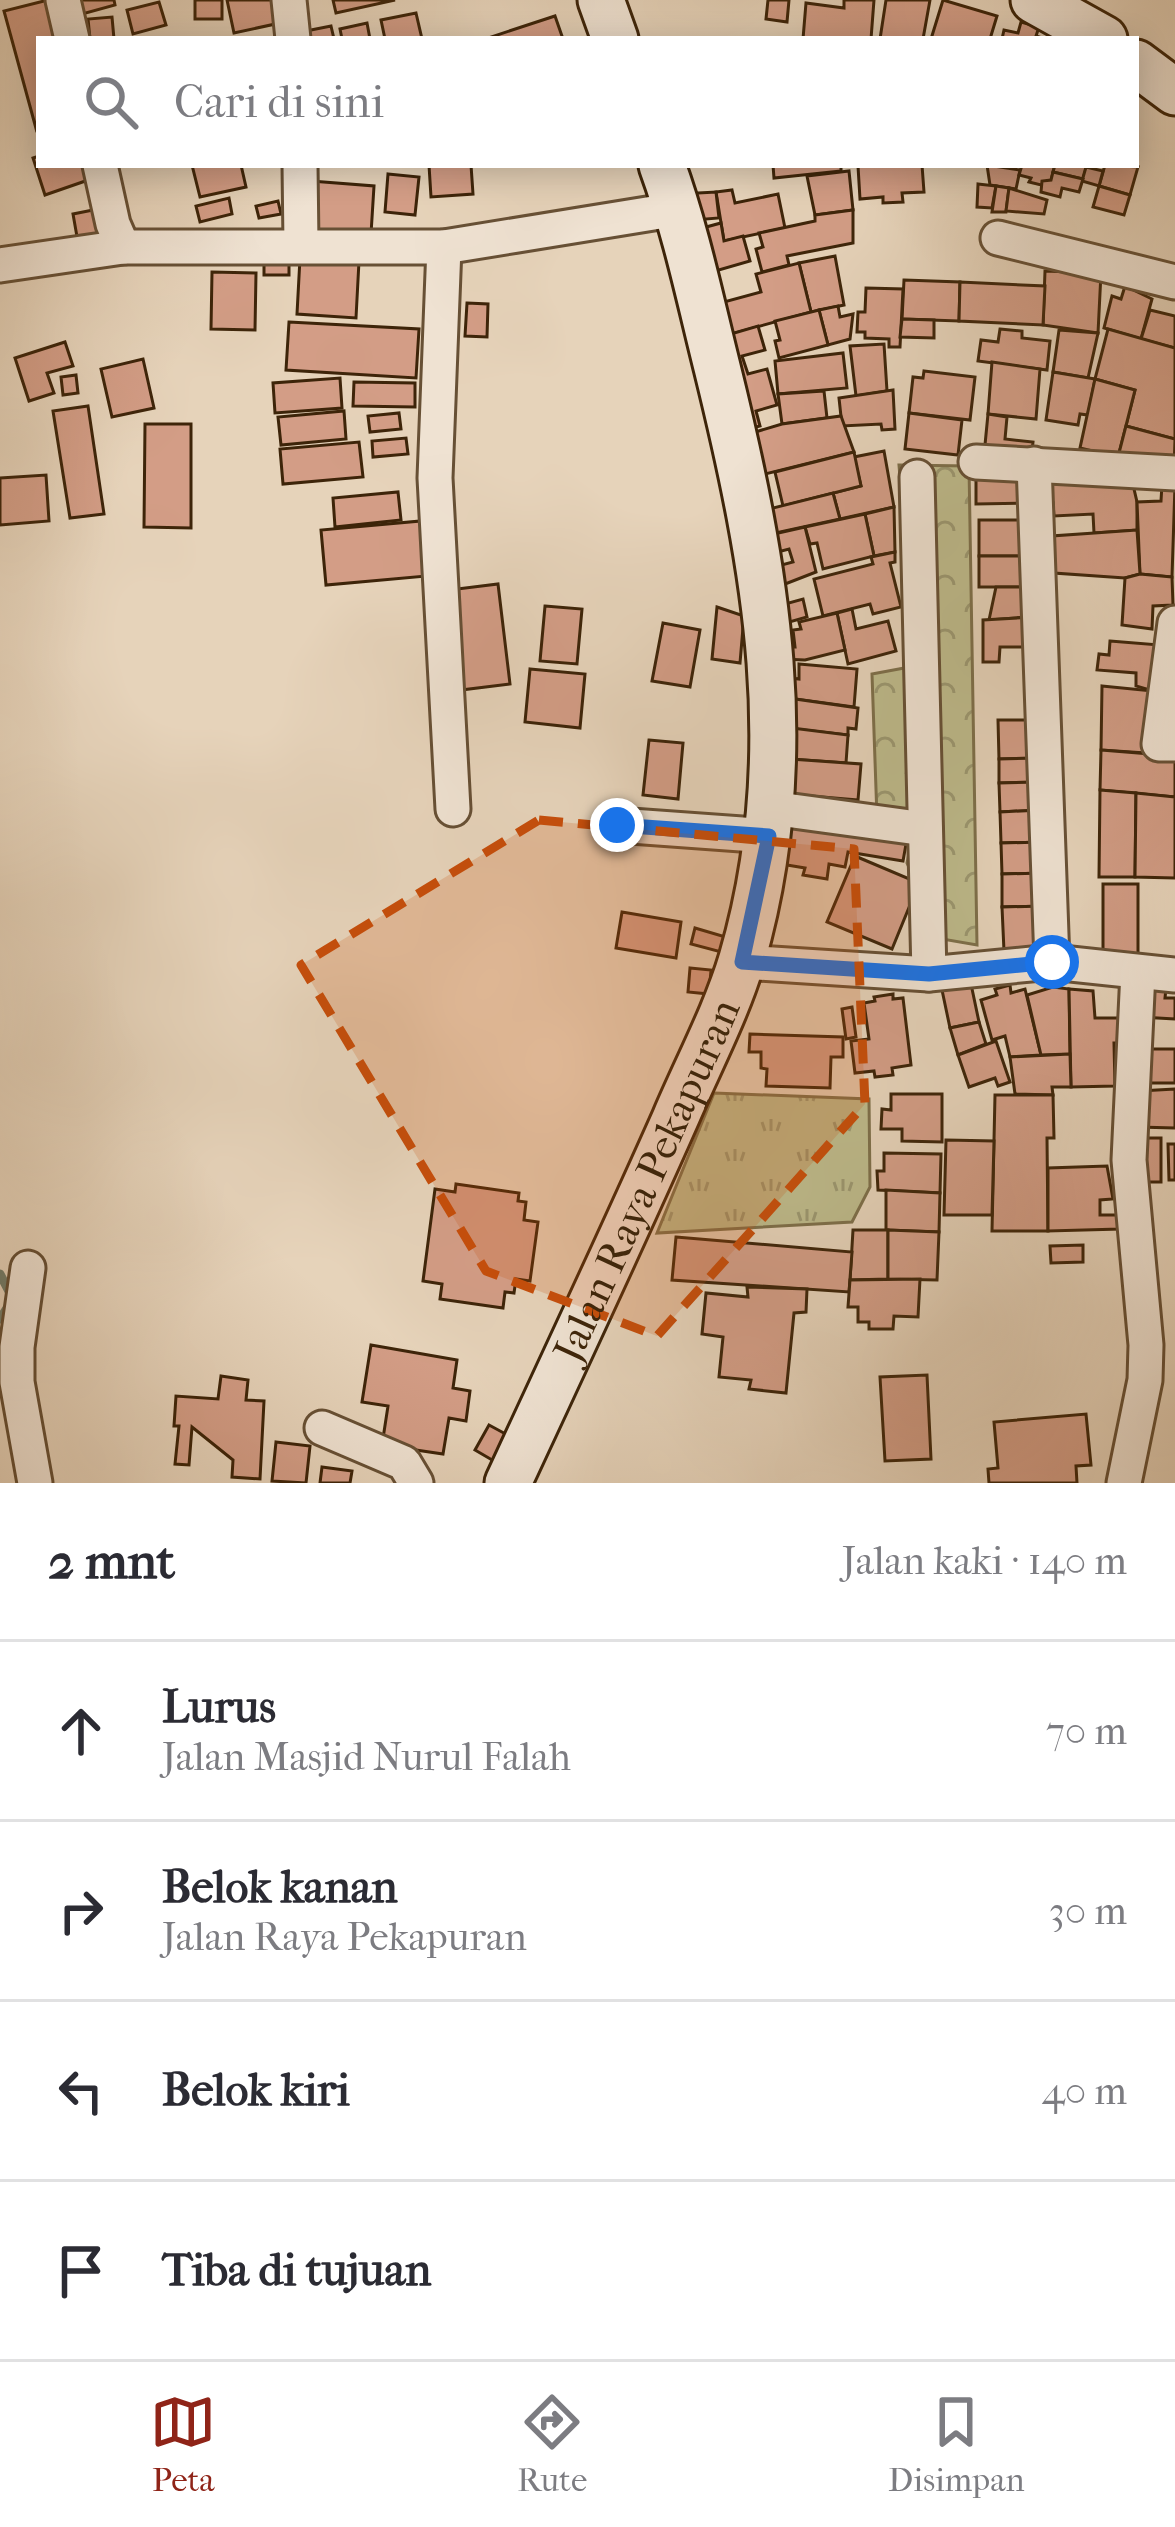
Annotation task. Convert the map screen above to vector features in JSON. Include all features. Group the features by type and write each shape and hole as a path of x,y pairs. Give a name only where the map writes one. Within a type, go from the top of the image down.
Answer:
{"main road":[{"path":"601,0 614,36"},
{"path":"1048,3 1100,36"},
{"path":"1139,65 1175,92"},
{"name":"Jalan Raya Pekapuran","path":"508,1483 619,1247 742,962 770,822 774,684 765,601 742,471 678,209 663,168"}],"street":[{"path":"63,0 71,36"},
{"path":"289,0 293,36"},
{"path":"101,168 123,247"},
{"path":"300,168 301,244"},
{"path":"0,265 123,247 444,247 678,209"},
{"path":"998,238 1175,282"},
{"path":"444,247 435,478 453,808"},
{"path":"976,462 1175,473"},
{"path":"1034,464 1052,962"},
{"path":"917,477 929,974"},
{"path":"1175,623 1159,744 1175,744"},
{"path":"617,825 770,822 926,829"},
{"path":"742,962 929,974 1052,962 1175,975"},
{"path":"1124,1483 1146,1345 1130,1160 1138,972"},
{"path":"28,1268 16,1382 35,1483"},
{"path":"322,1428 404,1463 416,1483"}],"highlighted area":[{"path":"539,820 854,849 865,1104 657,1336 486,1271 301,965"}],"green space":[{"path":"899,465 969,466 977,945 942,939 907,863 914,829 877,818 872,674 915,666"},
{"path":"714,1093 869,1099 870,1187 852,1222 657,1233"}],"building":[{"path":"48,0 58,36 36,36 36,128 4,11"},
{"path":"70,0 114,0 115,5 75,16"},
{"path":"195,0 222,0 222,19 195,19"},
{"path":"227,0 284,0 289,21 234,33"},
{"path":"333,0 395,0 336,13"},
{"path":"768,0 789,0 787,22 766,19"},
{"path":"844,0 874,0 871,36 803,36 806,3 844,8"},
{"path":"886,0 930,0 924,36 880,36"},
{"path":"943,0 997,16 991,36 932,36"},
{"path":"159,2 166,25 133,34 127,10"},
{"path":"416,13 421,36 384,36 381,20"},
{"path":"555,16 562,36 494,36"},
{"path":"112,17 114,36 90,36 88,19"},
{"path":"1021,22 1039,27 1036,36 1003,36 1004,30 1018,33"},
{"path":"367,23 369,36 341,36 340,29"},
{"path":"331,26 333,36 296,36"},
{"path":"36,168 90,168 94,178 45,195"},
{"path":"193,168 242,168 246,187 200,197"},
{"path":"429,168 471,168 473,194 431,197"},
{"path":"773,168 841,168 841,171 774,178"},
{"path":"858,168 922,168 924,192 902,193 903,202 860,199"},
{"path":"987,168 1020,170 1016,189 990,185"},
{"path":"1021,168 1054,168 1051,180 1041,185 1019,175"},
{"path":"1054,168 1086,168 1083,179 1053,172"},
{"path":"1086,168 1103,171 1099,186 1082,181"},
{"path":"1104,168 1138,168 1130,195 1099,186"},
{"path":"849,171 853,210 815,215 807,176"},
{"path":"1053,172 1083,179 1079,192 1062,188 1060,197 1041,192 1042,181 1051,180"},
{"path":"388,174 419,177 415,215 385,212"},
{"path":"311,181 374,186 371,234 307,229"},
{"path":"978,184 996,186 992,208 977,207"},
{"path":"996,186 1009,188 1006,212 992,212"},
{"path":"1099,186 1130,195 1124,215 1093,207"},
{"path":"1009,188 1047,200 1044,214 1006,211"},
{"path":"732,190 735,203 778,194 785,228 724,241 716,192"},
{"path":"716,192 719,218 682,221 680,194"},
{"path":"229,198 232,214 200,222 196,206"},
{"path":"278,201 281,214 259,218 256,206"},
{"path":"103,208 109,243 79,248 73,214"},
{"path":"853,210 853,243 787,256 789,265 762,272 756,249 763,247 759,233 815,221 815,215"},
{"path":"721,223 724,241 743,236 750,261 705,274 684,233"},
{"path":"264,246 289,247 289,275 264,275"},
{"path":"835,256 844,305 811,312 799,263"},
{"path":"300,258 359,261 356,318 297,314"},
{"path":"799,263 811,312 717,338 709,306 761,292 756,274"},
{"path":"1045,271 1101,273 1098,333 1043,325"},
{"path":"212,272 256,273 255,330 211,329"},
{"path":"904,280 960,282 959,321 902,319"},
{"path":"960,282 1045,286 1043,325 959,321"},
{"path":"1125,286 1152,299 1141,339 1104,328 1112,296 1121,299"},
{"path":"866,288 903,289 900,347 889,347 889,339 865,338 865,332 857,332 858,312 865,312"},
{"path":"467,303 488,304 487,337 465,336"},
{"path":"838,306 840,317 853,314 850,339 828,345 819,310"},
{"path":"819,310 828,345 779,358 775,321"},
{"path":"1150,310 1175,316 1175,348 1141,339"},
{"path":"902,319 934,320 934,338 900,337"},
{"path":"289,322 419,329 416,378 286,370"},
{"path":"758,326 765,350 742,356 748,374 767,369 777,405 756,411 760,426 742,431 717,338"},
{"path":"1000,329 1022,331 1022,338 1050,341 1047,370 978,361 981,340 998,342"},
{"path":"1108,329 1175,348 1175,439 1126,426 1135,390 1095,379"},
{"path":"1059,330 1098,333 1088,378 1053,372"},
{"path":"65,342 73,366 47,373 54,393 29,401 15,358"},
{"path":"884,344 887,391 856,396 850,346"},
{"path":"843,353 847,388 778,394 775,361"},
{"path":"143,359 154,408 112,417 101,369"},
{"path":"992,362 1040,369 1036,419 988,414"},
{"path":"924,371 975,377 970,420 909,413 913,377 923,378"},
{"path":"1053,372 1095,379 1088,415 1080,414 1078,425 1046,420"},
{"path":"76,375 78,393 63,395 61,377"},
{"path":"340,378 342,408 275,413 273,383"},
{"path":"1095,379 1135,390 1118,457 1080,448"},
{"path":"354,382 415,383 415,407 353,406"},
{"path":"893,390 895,429 882,430 881,424 842,426 839,398"},
{"path":"824,391 827,418 782,424 778,394"},
{"path":"88,406 104,514 70,518 53,411"},
{"path":"344,411 346,439 281,445 278,417"},
{"path":"399,413 401,429 370,432 368,416"},
{"path":"909,413 962,420 958,455 905,449"},
{"path":"988,414 1007,417 1005,439 1033,442 1031,460 984,455"},
{"path":"841,416 854,452 753,477 742,436 782,424"},
{"path":"145,424 191,424 191,528 144,527"},
{"path":"1126,426 1175,439 1174,470 1118,457"},
{"path":"406,438 408,454 373,457 372,441"},
{"path":"359,442 363,477 283,484 280,449"},
{"path":"884,451 894,507 840,519 833,493 861,486 854,457"},
{"path":"854,452 861,486 783,506 775,472"},
{"path":"46,475 49,521 0,525 0,478"},
{"path":"1029,476 1029,503 976,504 976,477"},
{"path":"1131,476 1137,530 1094,533 1093,514 1054,516 1053,503 1046,504 1045,484"},
{"path":"1162,484 1175,485 1172,577 1140,574 1137,502 1161,501"},
{"path":"398,492 401,520 335,527 333,498"},
{"path":"833,493 840,519 771,534 765,510"},
{"path":"894,507 895,552 874,556 865,514"},
{"path":"865,514 874,556 823,569 817,543 810,544 805,527"},
{"path":"979,520 1022,520 1022,556 979,556"},
{"path":"421,521 427,576 326,585 321,530"},
{"path":"805,527 816,572 775,588 770,568 793,562 789,549 770,554 765,536"},
{"path":"1137,530 1140,574 1125,578 1054,573 1052,536"},
{"path":"895,552 895,562 890,563 901,607 873,614 870,604 823,616 814,579 873,564 871,557"},
{"path":"979,556 1033,556 1033,587 979,587"},
{"path":"1140,574 1172,577 1173,605 1153,606 1152,629 1122,625 1125,578"},
{"path":"498,584 510,684 461,690 449,590"},
{"path":"996,587 1033,587 1026,617 989,620"},
{"path":"803,599 807,617 779,625 774,607"},
{"path":"545,606 582,609 577,664 540,661"},
{"path":"717,607 744,616 740,663 712,659"},
{"path":"852,609 856,629 888,621 896,651 848,664 837,613"},
{"path":"837,613 845,650 805,660 782,659 783,647 795,647 793,630 801,629 799,622"},
{"path":"1035,617 1034,647 1000,647 999,662 983,662 983,620"},
{"path":"663,623 700,630 690,687 652,681"},
{"path":"1110,641 1160,645 1153,691 1136,686 1136,673 1097,670 1099,654 1109,655"},
{"path":"799,664 857,669 854,707 788,698 790,678 799,679"},
{"path":"530,669 585,674 580,728 525,722"},
{"path":"1102,686 1153,691 1146,753 1101,750"},
{"path":"788,698 858,708 856,729 848,728 848,735 786,728"},
{"path":"998,720 1039,720 1040,758 999,759"},
{"path":"792,728 848,735 846,763 790,759"},
{"path":"649,740 683,743 678,799 643,795"},
{"path":"1101,750 1175,756 1175,797 1100,790"},
{"path":"1040,758 1041,782 999,783 999,759"},
{"path":"790,759 861,764 858,800 787,794"},
{"path":"1041,782 1041,810 1000,812 999,783"},
{"path":"1100,790 1136,793 1135,877 1099,877"},
{"path":"1136,793 1175,797 1175,878 1135,877"},
{"path":"1041,810 1042,842 1001,843 1000,812"},
{"path":"784,812 908,833 903,861 848,852 845,867 829,864 827,879 803,875 805,868 775,863"},
{"path":"1042,842 1043,873 1002,874 1001,843"},
{"path":"855,856 919,883 892,949 827,922"},
{"path":"1043,873 1044,906 1002,907 1002,874"},
{"path":"1103,884 1138,884 1138,958 1103,958"},
{"path":"1044,906 1045,950 1004,951 1002,907"},
{"path":"622,912 681,922 676,958 616,948"},
{"path":"695,928 729,938 725,953 691,944"},
{"path":"690,968 711,970 709,994 688,992"},
{"path":"1143,978 1167,979 1165,998 1175,998 1175,1019 1141,1017"},
{"path":"971,984 979,1022 950,1028 942,990"},
{"path":"1010,985 1011,993 1025,989 1041,1055 1010,1057 1005,1036 992,1040 981,1000"},
{"path":"1053,987 1069,989 1070,1054 1041,1055 1027,995"},
{"path":"1069,989 1093,991 1095,1018 1119,1018 1115,1086 1071,1087"},
{"path":"893,994 893,999 903,998 911,1065 892,1068 893,1075 855,1073 851,1041 869,1039 864,1003"},
{"path":"852,1007 856,1037 846,1039 842,1009"},
{"path":"979,1022 986,1044 958,1055 950,1028"},
{"path":"750,1034 843,1037 843,1057 831,1057 830,1088 766,1086 761,1052 749,1052"},
{"path":"996,1041 1010,1082 998,1086 995,1078 969,1087 958,1055"},
{"path":"1144,1049 1175,1049 1175,1083 1145,1083"},
{"path":"1070,1054 1071,1087 1052,1087 1053,1095 1015,1094 1010,1057"},
{"path":"1175,1089 1175,1128 1138,1127 1140,1091"},
{"path":"891,1094 942,1094 942,1142 902,1141 902,1129 881,1129 882,1109 891,1110"},
{"path":"995,1095 1053,1095 1054,1138 1047,1138 1048,1231 992,1231"},
{"path":"1137,1138 1161,1138 1161,1182 1138,1182"},
{"path":"946,1140 994,1141 992,1215 944,1215"},
{"path":"1168,1144 1175,1144 1175,1180 1169,1180"},
{"path":"884,1153 941,1154 940,1193 878,1190 877,1171 884,1171"},
{"path":"1107,1166 1113,1199 1100,1200 1100,1215 1120,1215 1120,1229 1048,1231 1048,1168"},
{"path":"456,1184 519,1193 518,1201 526,1202 524,1220 538,1222 530,1281 516,1279 514,1293 505,1292 503,1308 440,1299 442,1284 423,1281 435,1189 455,1192"},
{"path":"886,1190 940,1193 939,1232 886,1230"},
{"path":"853,1230 888,1230 888,1279 850,1280"},
{"path":"888,1230 939,1232 937,1280 888,1279"},
{"path":"676,1237 852,1252 849,1292 672,1280"},
{"path":"1083,1245 1083,1262 1051,1263 1050,1246"},
{"path":"920,1279 918,1317 894,1316 893,1329 869,1329 869,1322 858,1322 858,1307 848,1307 850,1280"},
{"path":"747,1287 807,1289 806,1312 794,1313 786,1393 749,1389 751,1380 719,1377 723,1337 702,1334 706,1293 748,1297"},
{"path":"371,1345 457,1360 453,1388 470,1391 466,1421 449,1418 443,1454 382,1445 388,1406 362,1402"},
{"path":"927,1375 931,1459 885,1461 880,1377"},
{"path":"221,1376 248,1380 246,1400 264,1401 260,1479 232,1477 233,1460 192,1427 189,1465 175,1464 176,1396 218,1399"},
{"path":"1086,1414 1091,1465 1076,1466 1077,1483 989,1483 988,1469 998,1468 994,1422"},
{"path":"489,1425 513,1438 499,1464 475,1450"},
{"path":"276,1442 310,1446 306,1483 272,1481"},
{"path":"322,1467 352,1471 350,1483 320,1483"}],"waterway":[{"path":"0,1274 13,1299 0,1319"}],"route":[{"path":"617,825 769,836 742,962 929,974 1052,962"}]}
